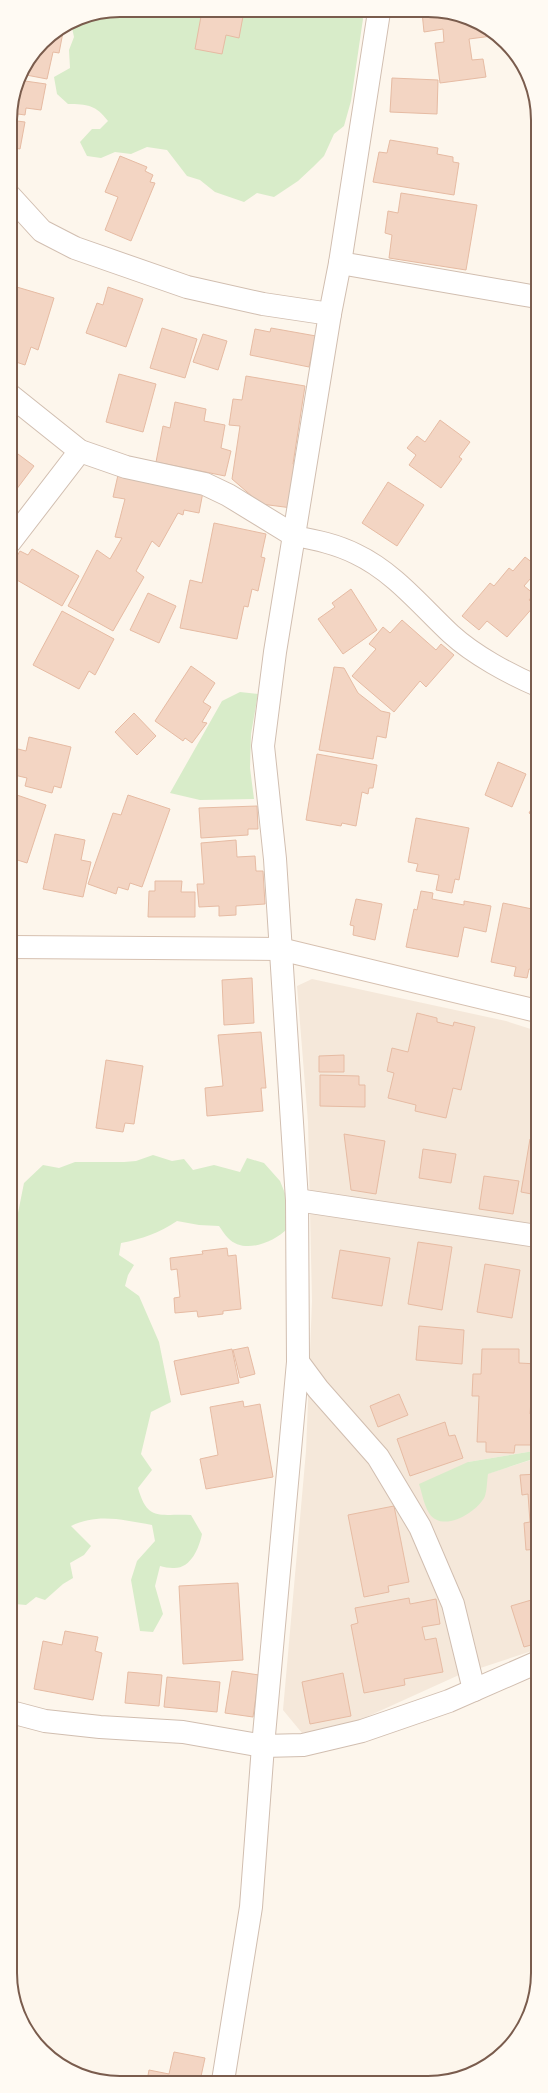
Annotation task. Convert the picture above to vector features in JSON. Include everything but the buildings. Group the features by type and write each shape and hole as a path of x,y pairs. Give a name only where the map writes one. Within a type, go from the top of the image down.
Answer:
{"street":[{"path":"224,2076 251,1907 263,1746 298,1362 297,1200 275,859 263,746 275,652 330,314 340,263 378,17"},
{"path":"17,204 42,231 75,248 186,287 263,304 330,314"},
{"path":"340,263 531,295"},
{"path":"17,401 80,451 126,467 206,484 228,495 294,536"},
{"path":"17,533 80,451"},
{"path":"17,947 280,949 531,1010"},
{"path":"297,1200 531,1235"},
{"path":"298,1362 318,1389 378,1457 420,1527 453,1604 474,1690"},
{"path":"17,1714 45,1721 100,1727 183,1732 263,1746 303,1745 362,1731 448,1702 531,1665"}],"lane":[{"path":"294,536 329,542 357,554 403,585 452,635 513,676 531,684"}],"shaded area":[{"path":"312,979 506,1021 531,1029 531,1452 468,1462 485,1495 487,1474 531,1460 531,1651 459,1675 351,1724 302,1733 283,1710 306,1451 312,1301 308,1122 297,986"}],"green space":[{"path":"120,17 362,17 363,19 351,101 344,126 334,134 324,156 298,181 274,197 257,193 244,202 215,192 200,180 187,176 167,150 147,147 131,154 115,152 101,158 87,156 80,142 92,129 100,129 108,121 91,106 68,104 57,94 54,77 70,68 69,50 74,37 72,29 80,25 106,18"},
{"path":"240,692 258,694 251,734 250,768 254,799 200,800 170,793 222,701"},
{"path":"153,1155 172,1161 184,1159 193,1170 214,1165 240,1172 247,1158 264,1163 280,1181 288,1201 287,1229 275,1238 259,1245 242,1246 235,1243 227,1237 219,1226 199,1225 177,1221 150,1235 121,1243 119,1255 134,1265 128,1275 125,1286 139,1296 159,1342 171,1402 151,1412 141,1454 152,1470 138,1488 146,1507 151,1511 163,1515 191,1515 202,1534 199,1545 193,1557 185,1565 173,1568 160,1566 155,1586 163,1614 153,1632 140,1631 131,1580 137,1561 155,1541 152,1525 121,1520 101,1519 81,1522 71,1526 91,1546 84,1555 70,1563 73,1578 63,1584 45,1600 36,1597 26,1605 17,1604 17,1228 18,1213 24,1183 43,1165 59,1168 75,1162 136,1161"},
{"path":"531,1452 531,1460 488,1474 485,1496 481,1502 468,1514 451,1521 435,1519 427,1510 419,1484 468,1462"}]}
